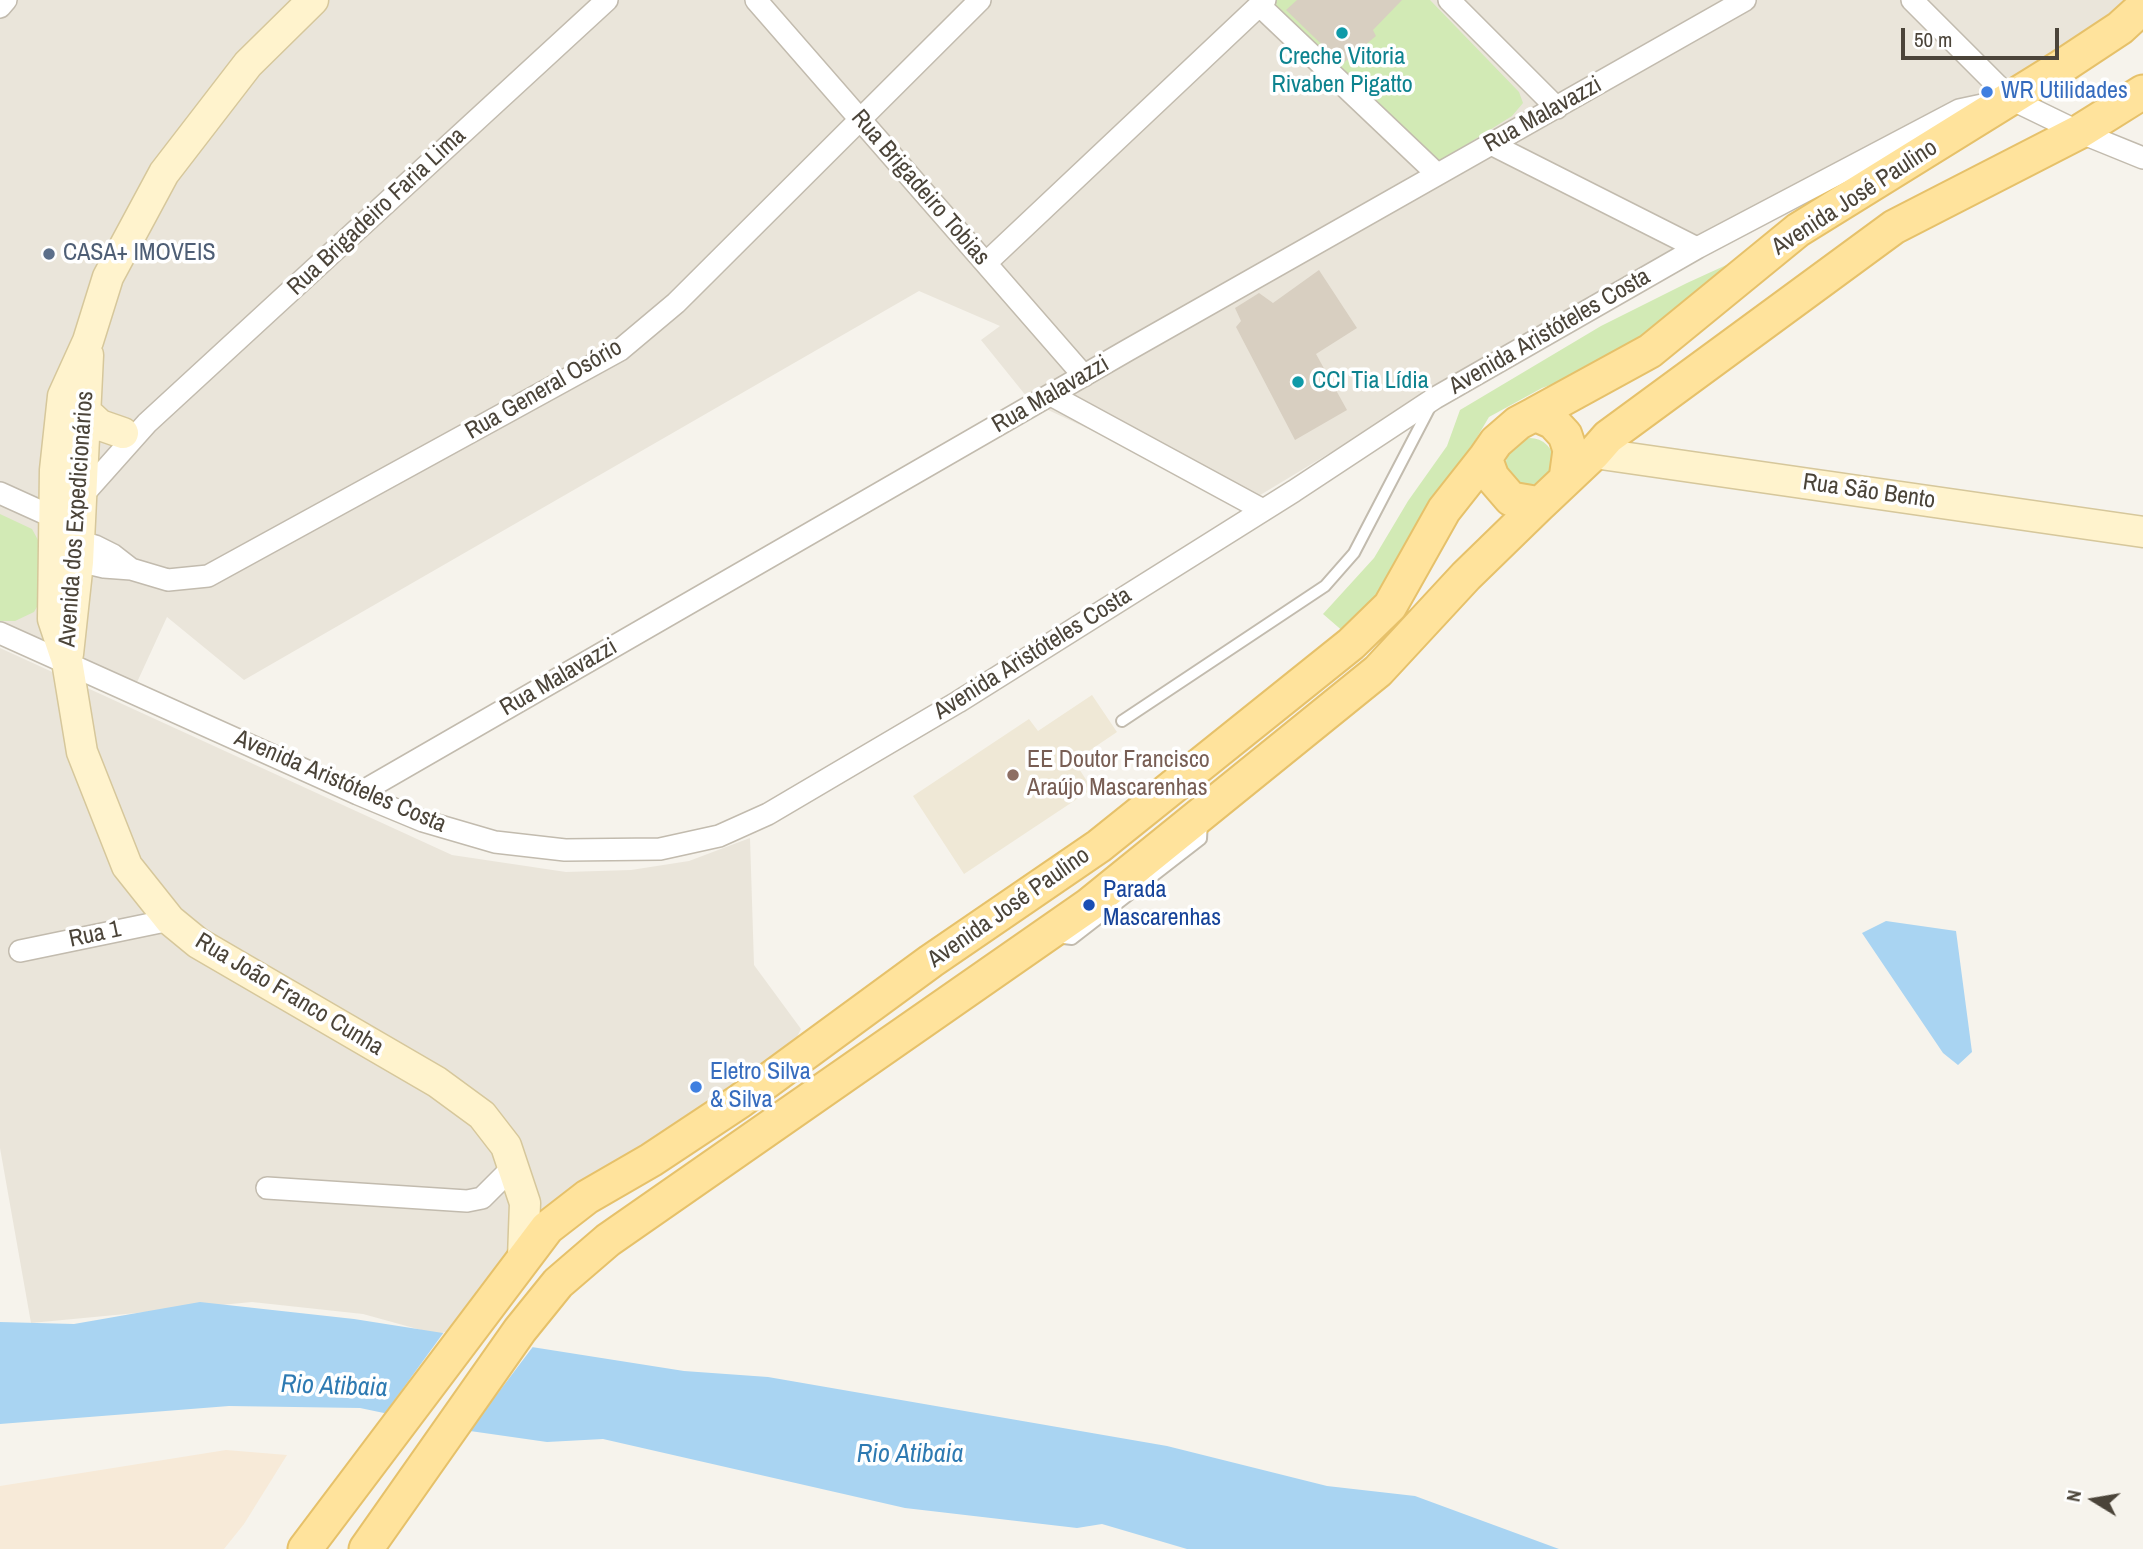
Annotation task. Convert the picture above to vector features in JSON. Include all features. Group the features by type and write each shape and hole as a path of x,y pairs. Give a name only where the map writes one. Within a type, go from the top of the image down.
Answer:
{"main road":[{"name":"Avenida José Paulino","path":"1535,414 1650,351 1798,230 2011,99 2135,18"},
{"name":"Avenida José Paulino","path":"1566,479 1608,437 1894,226 2079,132 2143,92"},
{"path":"1565,435 1570,450 1566,479 1540,504 1525,504 1511,499 1492,477 1485,458 1496,442 1518,423 1535,414 1553,422 1565,435 1594,453"},
{"name":"Avenida José Paulino","path":"305,1549 547,1228 586,1197 651,1160 740,1101 931,961 1099,846 1328,663 1390,606 1444,510 1485,458"},
{"name":"Avenida José Paulino","path":"366,1549 520,1330 558,1283 608,1240 1089,905 1378,671 1466,576 1540,504"}],"street":[{"path":"0,7 6,0"},
{"name":"Avenida dos Expedicionários","path":"67,661 63,543 55,470 63,397 88,341 108,277 164,173 248,64 313,0"},
{"name":"Rua Brigadeiro Faria Lima","path":"81,497 135,428 607,0"},
{"name":"Rua Brigadeiro Tobias","path":"756,0 1084,376"},
{"name":"Rua General Osório","path":"0,493 63,543 168,580 208,576 620,350 676,303 980,0"},
{"path":"1449,0 1557,108"},
{"name":"Rua Malavazzi","path":"358,794 1745,0"},
{"path":"1912,0 2011,99 2079,132 2143,158"},
{"path":"986,263 1262,3 1437,174"},
{"name":"Avenida Aristóteles Costa","path":"0,633 358,794 423,821 495,842 565,850 660,849 719,836 768,814 958,702 1435,398 1697,248 1959,110 2011,99"},
{"path":"1491,144 1697,248"},
{"name":"Avenida dos Expedicionários","path":"63,543 81,497 88,341"},
{"path":"1051,395 1263,510"},
{"path":"86,412 100,425 135,428"},
{"name":"Rua Brigadeiro Faria Lima","path":"55,470 135,428"},
{"name":"Rua São Bento","path":"1594,453 2143,532"},
{"name":"Rua João Franco Cunha","path":"67,661 82,752 127,866 170,920 198,943 437,1082 482,1115 506,1146 525,1203 523,1258"},
{"name":"Rua 1","path":"20,951 170,920"},
{"path":"267,1188 467,1200 482,1198 513,1167"}],"lane":[{"path":"1122,721 1325,586 1354,553 1435,398"}],"shaded area":[{"path":"0,0 2135,0 2001,103 1620,278 1247,503 1031,402 981,340 1000,326 919,291 244,680 167,617 133,691 0,631"},
{"path":"0,648 452,855 566,872 631,870 689,861 750,838 754,965 801,1029 797,1037 599,1183 557,1244 479,1346 363,1314 252,1302 31,1323 0,1148"},
{"name":"EE Doutor Francisco Araújo Mascarenhas","path":"1092,695 1117,732 1074,761 1092,789 964,874 913,796 1029,719 1038,731"},
{"path":"226,1450 287,1455 244,1524 224,1549 0,1549 0,1486"}],"green space":[{"path":"1274,0 1430,0 1519,92 1523,103 1512,116 1437,163 1274,7"},
{"path":"1840,213 1615,362 1542,388 1489,417 1380,601 1345,633 1323,614 1374,558 1408,501 1447,446 1460,410 1601,326 1687,283"},
{"path":"1530,438 1547,445 1554,462 1547,479 1530,486 1513,479 1506,462 1513,445"},
{"path":"0,514 32,529 38,540 41,600 34,612 15,621 0,621"}],"water":[{"path":"1886,921 1956,931 1972,1052 1958,1065 1943,1053 1862,933"},
{"name":"Rio Atibaia","path":"200,1302 354,1319 684,1371 768,1377 1167,1446 1327,1486 1415,1496 1559,1549 1187,1549 1102,1524 1077,1528 905,1508 603,1439 547,1442 470,1431 360,1408 229,1406 0,1424 0,1322 74,1324"}],"pier":[{"path":"444,1332 535,1344 467,1434 383,1416"}],"building":[{"name":"Creche Vitoria Rivaben Pigatto","path":"1297,0 1402,0 1373,30 1376,36 1342,64 1286,10"},
{"name":"CCI Tia Lídia","path":"1319,270 1357,328 1316,354 1347,410 1295,440 1236,327 1241,321 1235,308 1259,293 1273,303"}],"place":[{"name":"Creche Vitoria Rivaben Pigatto","path":"1342,33"},
{"name":"WR Utilidades","path":"1987,92"},
{"name":"CASA+ IMOVEIS","path":"49,254"},
{"name":"CCI Tia Lídia","path":"1298,382"},
{"name":"EE Doutor Francisco Araújo Mascarenhas","path":"1013,775"},
{"name":"Parada Mascarenhas","path":"1089,905"},
{"name":"Eletro Silva & Silva","path":"696,1087"}]}
